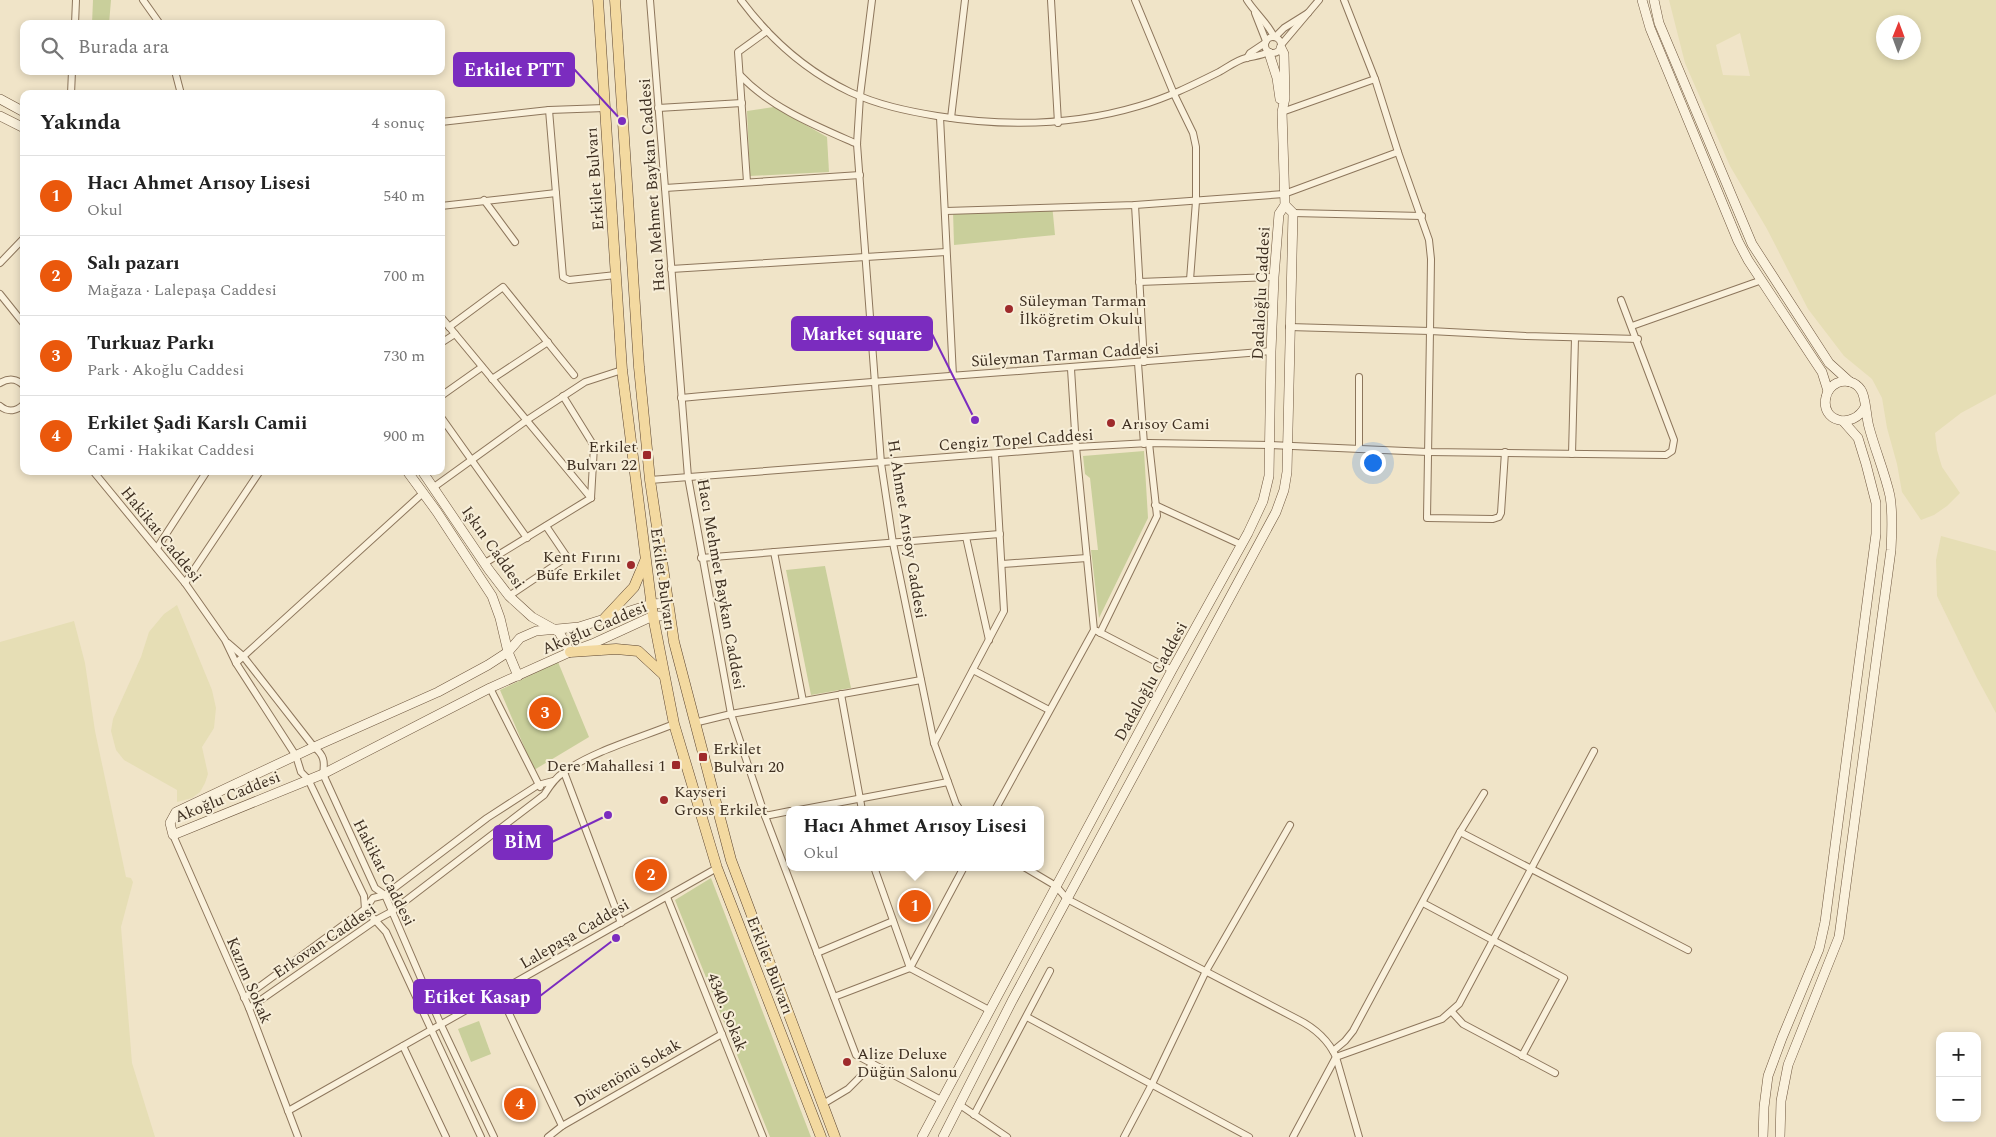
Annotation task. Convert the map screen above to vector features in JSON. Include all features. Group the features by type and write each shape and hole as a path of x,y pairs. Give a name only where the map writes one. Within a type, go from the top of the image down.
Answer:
{"main road":[{"name":"Erkilet Bulvarı","path":"598,0 622,370 652,604 664,675 674,724 718,868 821,1137"},
{"name":"Erkilet Bulvarı","path":"615,0 639,367 650,480 674,642 731,860 835,1137"},
{"path":"605,618 634,587 646,560"},
{"path":"570,652 616,648 638,651 664,675"}],"street":[{"path":"75,20 76,0"},
{"path":"143,0 157,20"},
{"name":"Hacı Mehmet Baykan Caddesi","path":"650,0 688,477 731,714 765,816 856,1055 941,1100"},
{"path":"741,0 767,31 802,62 833,83 860,96 891,107 951,118 1011,124 1058,123 1124,110 1174,94 1247,58 1268,52 1275,54 1320,0"},
{"name":"H. Ahmet Arısoy Caddesi","path":"872,0 860,96 858,144 881,463 893,543 934,743 958,806"},
{"path":"951,118 964,0"},
{"path":"1051,0 1058,123"},
{"path":"1135,0 1195,140 1197,154 1196,201 1190,280"},
{"path":"1247,0 1279,40 1281,46"},
{"path":"1344,0 1375,79 1429,240 1431,259 1428,518 1493,520 1499,517 1501,513 1505,452"},
{"path":"1642,0 1650,28 1738,241 1822,372 1828,391"},
{"path":"1654,0 1659,23 1752,244 1829,363 1864,393 1864,407 1889,495 1892,518 1891,550 1838,937 1788,1065 1781,1101 1780,1137"},
{"path":"1255,12 1265,42 1265,48 1268,52"},
{"path":"1247,58 1268,38 1275,37 1284,28 1308,13"},
{"path":"747,182 738,52 767,31"},
{"name":"Dadaloğlu Caddesi","path":"1281,46 1284,54 1285,98 1282,109"},
{"name":"Dadaloğlu Caddesi","path":"922,1137 1172,670 1242,545 1263,501 1269,476 1274,276 1279,214 1285,206 1282,109 1277,78 1268,52"},
{"path":"71,90 72,75"},
{"path":"176,75 180,90"},
{"path":"740,75 757,92 773,103 858,144"},
{"path":"1282,109 1375,79"},
{"path":"0,99 20,110"},
{"path":"658,108 742,103"},
{"path":"445,122 550,110 605,108"},
{"path":"550,110 563,277 569,280 616,275"},
{"path":"0,116 20,126"},
{"path":"940,116 946,211 952,376"},
{"path":"946,211 1134,205 1284,194 1398,152"},
{"path":"665,188 860,175"},
{"path":"445,205 556,193"},
{"path":"484,200 515,242"},
{"path":"997,806 1049,710 1097,631 1156,516 1146,443 1134,205"},
{"name":"Dadaloğlu Caddesi","path":"944,1137 1012,1001 1276,512 1286,481 1288,446 1289,327 1293,213 1285,206"},
{"path":"1293,213 1422,216"},
{"path":"0,263 20,242"},
{"path":"671,269 946,252"},
{"path":"1139,282 1274,276"},
{"path":"1632,326 1762,280"},
{"path":"449,327 503,287 574,375"},
{"path":"0,294 20,319"},
{"path":"1289,327 1430,330 1575,338 1638,339 1622,300"},
{"path":"445,322 591,498"},
{"path":"445,340 455,334"},
{"path":"1572,454 1575,338"},
{"name":"Cengiz Topel Caddesi","path":"650,480 1146,443 1270,445 1428,452 1663,456 1672,451 1674,440 1638,339"},
{"path":"492,379 548,342"},
{"name":"Süleyman Tarman Caddesi","path":"681,398 876,380 1071,369 1271,351"},
{"path":"445,393 482,367"},
{"path":"1071,369 1076,447 1087,558 1097,631"},
{"path":"434,487 526,420 585,382 622,370"},
{"path":"0,384 6,380 16,380 20,377"},
{"path":"1358,377 1359,450"},
{"path":"16,380 20,383"},
{"path":"1763,1137 1768,1076 1819,949 1825,922 1876,534 1876,503 1858,438 1843,421 1831,415 1827,410 1826,397 1828,391 1837,383 1850,382"},
{"path":"564,396 594,446 591,498"},
{"path":"0,406 8,410"},
{"path":"1843,421 1856,418 1864,407"},
{"path":"0,415 8,410 20,408"},
{"path":"445,423 527,538"},
{"path":"934,743 1004,611 995,454"},
{"name":"Hakikat Caddesi","path":"96,475 185,583 225,640 236,663 296,756 301,772 308,780 364,896 365,909 386,932 481,1137"},
{"path":"158,548 204,475"},
{"path":"185,583 257,475"},
{"name":"Işkın Caddesi","path":"410,475 492,596 500,618 508,652 518,676"},
{"name":"Işkın Caddesi","path":"425,475 509,596 532,617 555,628"},
{"path":"236,663 423,493"},
{"path":"485,563 591,498"},
{"path":"1155,505 1242,545"},
{"path":"509,596 567,557 546,526"},
{"path":"702,558 1000,534"},
{"path":"966,537 989,640"},
{"path":"774,552 803,701"},
{"path":"1002,564 1087,558"},
{"name":"Akoğlu Caddesi","path":"668,603 652,604 579,626 536,631 520,638 508,652 438,692 314,747 176,812 170,823 173,834 323,774 490,688 570,652 654,616 670,616"},
{"path":"555,628 562,636 570,652"},
{"path":"1097,631 1172,670"},
{"name":"Hakikat Caddesi","path":"225,640 243,656 314,747 321,753 325,762 323,774 375,888 385,895 441,1025 494,1137"},
{"path":"974,670 1049,710"},
{"path":"694,723 731,714 921,680"},
{"path":"490,688 544,795"},
{"path":"841,694 861,806"},
{"name":"Erkovan Caddesi","path":"248,1008 376,920 391,912 544,795 553,781 564,772 584,759 674,724"},
{"path":"1335,1054 1437,1021 1452,1012 1462,1000 1594,751"},
{"path":"564,772 621,923"},
{"name":"Erkovan Caddesi","path":"244,998 365,909 373,898 385,895 487,818 538,784 553,781"},
{"path":"819,806 948,782"},
{"path":"1293,1137 1335,1054 1353,1031 1460,832 1484,793"},
{"path":"765,816 786,813"},
{"path":"1124,1137 1152,1084 1206,971 1290,825"},
{"path":"1460,832 1688,950"},
{"name":"Kazım Sokak","path":"173,834 244,998 298,1137"},
{"name":"Lalepaşa Caddesi","path":"288,1111 718,868"},
{"path":"875,871 910,968 989,1010"},
{"path":"834,997 910,968 962,871"},
{"path":"1031,871 1056,886 1067,899 1305,1023 1322,1036 1335,1054 1359,1137"},
{"name":"4340. Sokak","path":"667,897 763,1137"},
{"path":"1423,903 1564,978 1522,1056"},
{"path":"817,953 893,922"},
{"path":"974,1114 1027,1017 1050,970"},
{"path":"499,992 562,1126"},
{"path":"1452,1012 1463,1024 1555,1073"},
{"path":"1027,1017 1249,1137"},
{"name":"Düvenönü Sokak","path":"548,1137 562,1126 722,1034"},
{"path":"403,1046 446,1137"},
{"path":"823,1104 848,1089 874,1064"},
{"path":"960,1105 1007,1137"}],"shaded area":[{"path":"1669,0 1996,0 1996,394 1961,413 1935,433 1942,467 1960,493 1947,506 1934,515 1921,520 1902,492 1882,398 1872,379 1844,356 1808,309 1767,229 1730,166 1685,63","holes":["1740,33 1750,76 1723,75 1716,45"]},
{"path":"1941,536 1996,551 1996,713 1937,596 1936,560"},
{"path":"177,605 212,690 216,708 214,728 202,747 208,774 205,783 200,792 192,798 177,802 177,790 124,760 116,750 111,731 113,719 141,657 149,632 164,614"},
{"path":"74,621 85,663 95,731 126,877 131,878 133,882 121,927 132,1063 155,1137 0,1137 0,642"}],"green space":[{"path":"93,0 111,0 109,20 92,20"},
{"path":"774,107 827,137 829,172 750,176 747,111"},
{"path":"1052,204 1055,235 954,245 953,211"},
{"path":"1144,451 1148,518 1099,618 1091,550 1098,550 1090,478 1085,474 1083,456"},
{"path":"825,566 851,688 811,695 786,570"},
{"path":"558,662 589,737 534,770 500,690"},
{"path":"711,878 811,1137 770,1137 675,900"},
{"path":"479,1021 491,1054 471,1062 458,1029"}],"place":[{"name":"Erkilet PTT","path":"622,121"},
{"name":"Süleyman Tarman İlköğretim Okulu","path":"1009,309"},
{"name":"Market square","path":"975,420"},
{"name":"Arısoy Cami","path":"1111,423"},
{"name":"Erkilet Bulvarı 22","path":"647,455"},
{"name":"Kent Fırını Büfe Erkilet","path":"631,565"},
{"name":"Turkuaz Parkı","path":"545,713"},
{"name":"Erkilet Bulvarı 20","path":"703,757"},
{"name":"Dere Mahallesi 1","path":"676,765"},
{"name":"Kayseri Gross Erkilet","path":"664,800"},
{"name":"BİM","path":"608,815"},
{"name":"Salı pazarı","path":"651,875"},
{"name":"Hacı Ahmet Arısoy Lisesi","path":"915,906"},
{"name":"Etiket Kasap","path":"616,938"},
{"name":"Alize Deluxe Düğün Salonu","path":"847,1062"},
{"name":"Erkilet Şadi Karslı Camii","path":"520,1104"}]}
